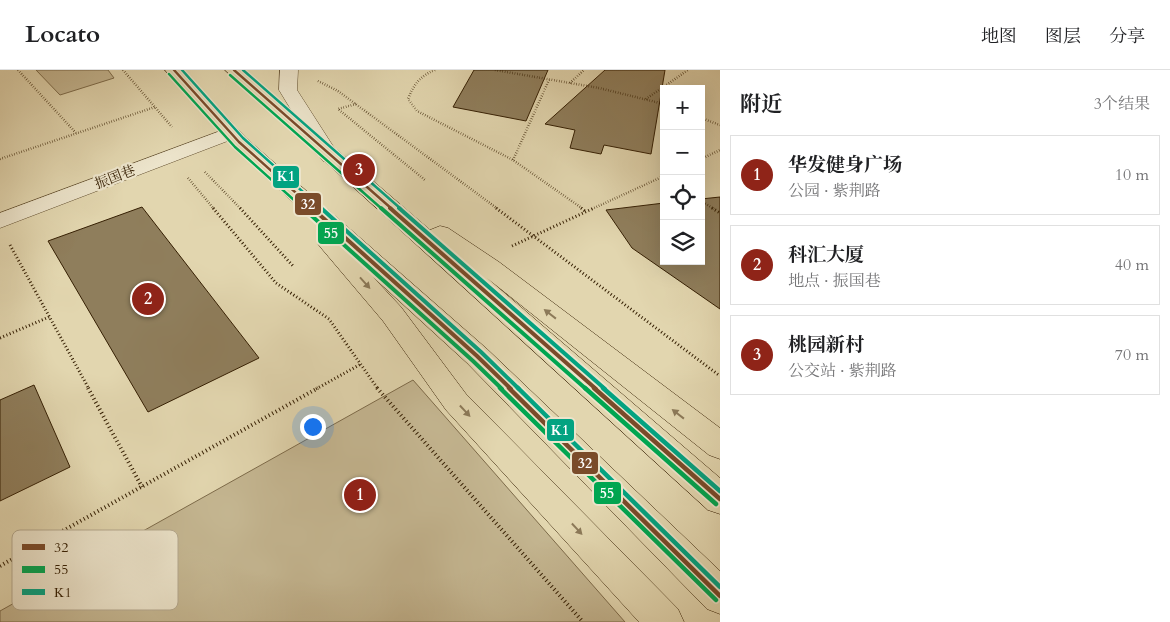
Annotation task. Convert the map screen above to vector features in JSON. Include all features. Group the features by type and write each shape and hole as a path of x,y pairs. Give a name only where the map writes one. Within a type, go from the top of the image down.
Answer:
{"main road":[{"path":"174,70 392,314 456,402 665,622"},
{"path":"234,70 720,499"},
{"path":"235,138 477,356 720,596"},
{"path":"330,156 480,261 719,445"}],"street":[{"path":"289,70 288,90 330,156"},
{"name":"振国巷","path":"0,221 182,163 235,138"}],"path":[{"path":"18,70 76,133"},
{"path":"123,70 184,140 182,163 276,283 329,319 381,394 583,622"},
{"path":"435,70 424,74 414,83 408,100 417,112 514,160 585,212"},
{"path":"495,70 570,83 660,103"},
{"path":"570,83 584,70"},
{"path":"646,100 688,70"},
{"path":"318,76 318,81 338,91 448,171 720,376"},
{"path":"514,160 549,80"},
{"path":"356,104 338,109 425,180"},
{"path":"0,159 155,107"},
{"path":"705,119 720,125"},
{"path":"705,157 720,150"},
{"path":"182,163 199,168 210,175 293,266"},
{"path":"480,261 660,177"},
{"path":"705,204 720,213"},
{"path":"9,243 142,487"},
{"path":"0,338 49,317"},
{"path":"65,530 361,364"},
{"path":"0,566 12,559"}],"shaded area":[{"path":"36,70 108,70 114,78 60,95"},
{"path":"413,380 625,622 0,622 0,611 12,604 12,610 178,610 178,530 145,530"}],"building":[{"path":"474,70 548,70 526,121 453,107"},
{"path":"605,70 665,70 662,85 660,85 660,100 651,154 604,145 601,154 570,148 575,130 545,124"},
{"path":"720,197 720,309 632,248 606,210 660,203 660,265 705,265 705,199"},
{"path":"142,207 259,358 148,412 48,241"},
{"path":"34,385 70,467 0,501 0,400"}],"transit line":[{"name":"32","path":"174,70 239,142 477,356 720,596"},
{"name":"K1","path":"182,70 243,138 481,352 720,587"},
{"name":"32","path":"234,70 720,499"},
{"name":"K1","path":"243,70 720,491"},
{"name":"55","path":"169,74 235,147 473,361 716,600"},
{"name":"55","path":"230,75 716,504"}],"place":[{"name":"桃园新村","path":"359,170"},
{"name":"科汇大厦","path":"148,299"},
{"name":"华发健身广场","path":"360,495"}]}
